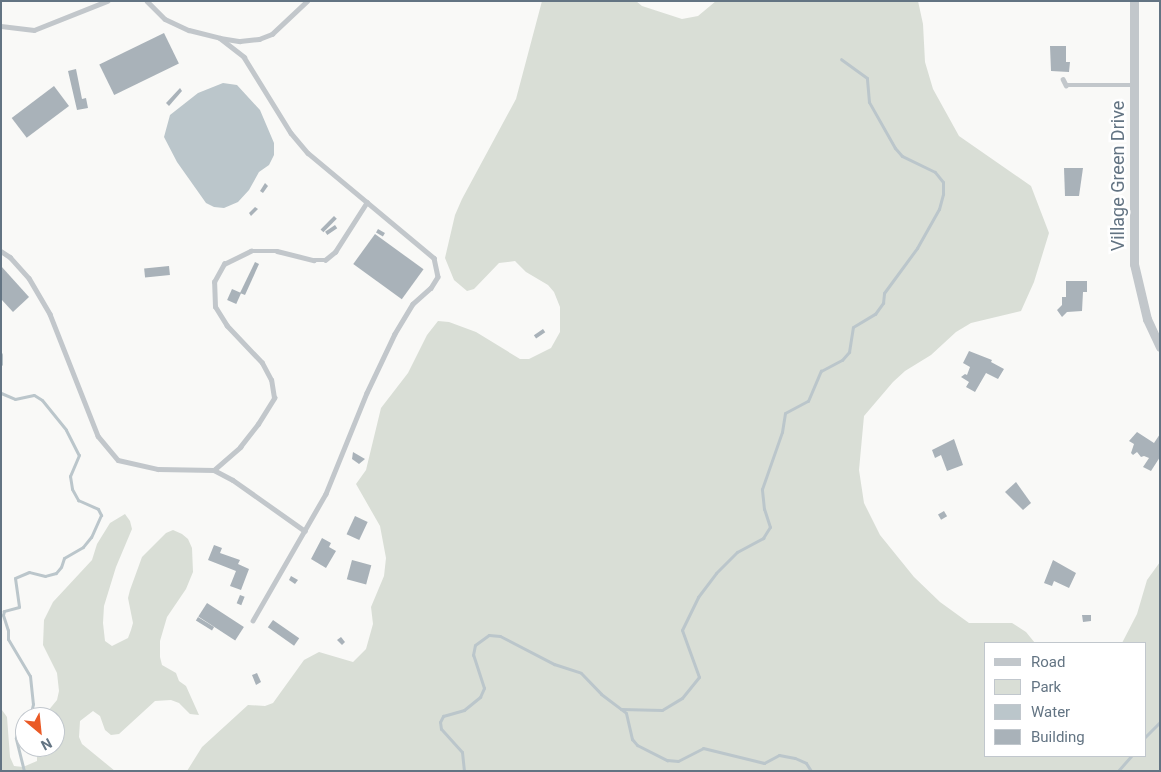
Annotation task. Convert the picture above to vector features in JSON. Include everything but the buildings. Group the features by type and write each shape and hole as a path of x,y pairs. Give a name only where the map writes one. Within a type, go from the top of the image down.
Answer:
{"street":[{"name":"Village Green Drive","path":"1134,1 1134,264 1147,319 1160,347"}],"lane":[{"path":"1,26 34,30 106,1"},
{"path":"147,1 165,19 189,30 220,38 250,40 272,34 306,1"},
{"path":"220,38 244,57 291,133 308,153 434,258 438,277 430,288 413,304 395,334 367,393 326,494 253,621"},
{"path":"1063,79 1066,85 1133,85"},
{"path":"214,470 240,447 258,424 274,398 271,380 262,363 227,326 215,308 214,282 224,264 251,251 276,251 314,260 325,260 335,252 367,202"},
{"path":"1,251 10,257 29,278 50,314 98,436 107,450 118,460 133,465 158,469 214,470 233,480 305,531"}],"green space":[{"path":"542,1 636,1 642,6 682,19 698,16 716,1 918,1 923,24 925,62 933,89 959,136 1031,186 1049,233 1034,282 1021,311 971,323 956,332 931,355 905,371 864,416 859,470 864,503 880,535 914,577 940,602 969,623 1012,623 1026,632 1034,642 984,642 984,757 1146,757 1146,642 1123,642 1137,614 1147,580 1160,562 1160,771 187,771 202,747 248,705 265,706 273,703 304,660 319,652 353,662 366,649 373,624 371,607 384,576 386,558 380,526 356,484 366,470 381,408 408,373 427,335 438,321 449,322 476,332 520,359 529,359 551,348 560,332 560,307 554,292 548,285 526,272 515,261 499,263 474,289 467,291 454,280 445,258 455,215 462,199 516,99"},
{"path":"125,514 130,521 132,529 116,567 104,606 105,641 112,646 128,638 133,623 128,598 142,557 166,533 173,530 188,539 192,548 193,572 186,589 167,617 160,641 160,657 162,665 176,673 179,681 186,686 199,715 190,714 179,703 171,700 155,701 119,734 111,735 105,730 100,716 93,711 80,721 79,737 82,744 115,771 1,771 2,710 7,717 10,757 14,766 23,767 37,761 37,757 65,757 65,707 51,707 57,700 59,691 57,673 43,645 44,620 53,602 92,560 97,544 110,523"}],"water":[{"path":"223,83 237,85 260,110 274,143 274,155 269,165 259,172 249,190 238,202 224,208 214,207 206,203 177,162 164,137 170,115 198,93"}],"waterway":[{"path":"621,709 662,710 682,698 699,677 682,630 698,597 716,573 737,552 763,538 770,527 764,509 762,489 782,432 785,413 808,401 821,371 842,360 849,352 853,327 875,314 883,303 884,293 917,248 939,209 943,194 943,182 935,172 902,156 895,148 869,102 867,78 841,59"},
{"path":"1,354 1,364"},
{"path":"1,393 15,399 34,395 42,400 66,430 79,455 70,476 72,489 78,500 98,509 101,515 91,537 83,547 64,558 61,567 56,573 45,576 29,572 15,578 19,607 4,611 3,615 8,630 8,639 30,676 32,707"},
{"path":"464,771 462,752 441,729 440,722 443,716 464,710 480,697 484,688 473,655 475,645 489,635 500,636 554,664 581,673 601,694 626,713 632,739 637,745 667,760 678,761 703,748 764,763 779,755 795,758 806,763 811,771"},
{"path":"1146,736 1160,722"},
{"path":"21,757 24,771"},
{"path":"1118,771 1130,757"}]}
